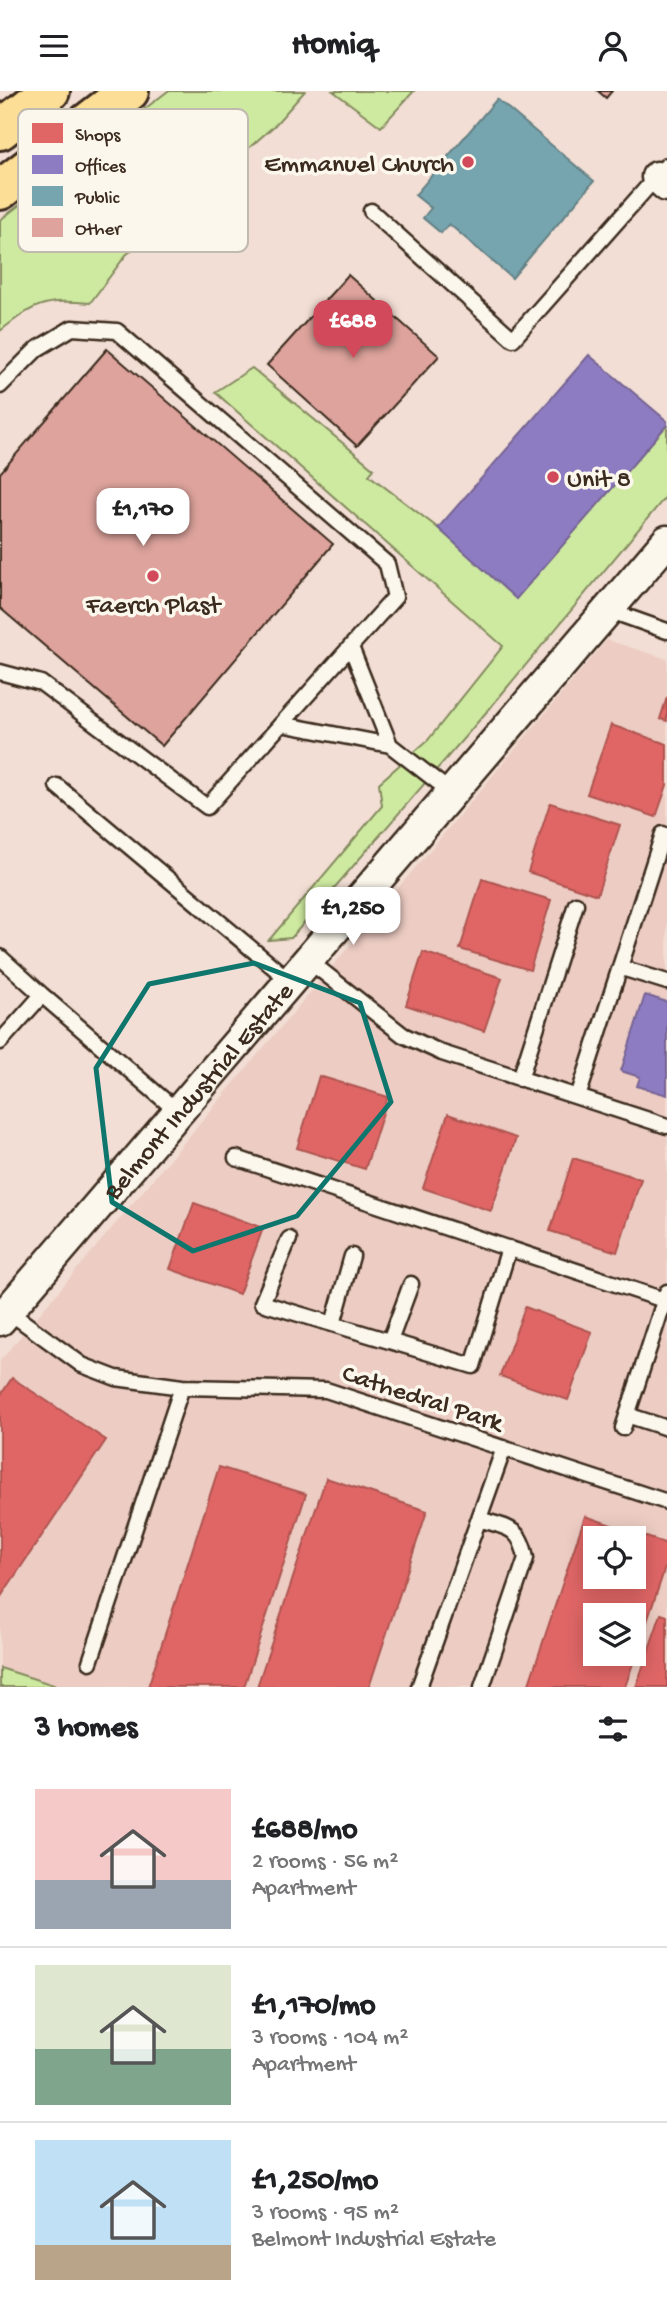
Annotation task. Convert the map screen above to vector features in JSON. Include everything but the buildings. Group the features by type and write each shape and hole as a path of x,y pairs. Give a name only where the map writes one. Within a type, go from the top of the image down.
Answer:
{"highway":[{"path":"27,109 50,91"},
{"path":"106,109 129,91"},
{"path":"0,130 18,116"},
{"path":"0,190 18,176"}],"street":[{"name":"Belmont Industrial Estate","path":"4,1315 667,541"}],"lane":[{"path":"371,211 513,338 663,176"},
{"path":"0,386 37,349 72,328 117,331 387,564 395,597 207,807 41,683 0,672"},
{"path":"608,610 667,631"},
{"path":"351,646 390,745"},
{"path":"281,724 390,745 452,793"},
{"path":"57,786 299,971 403,1035 442,1053 667,1126"},
{"path":"578,1097 622,968 663,834"},
{"path":"520,1079 576,904"},
{"path":"0,957 178,1112"},
{"path":"622,968 667,982"},
{"path":"0,1042 42,995"},
{"path":"236,1158 509,1248 665,1295 625,1421 667,1428"},
{"path":"289,1238 262,1303 473,1366 509,1248"},
{"path":"333,1324 352,1256"},
{"path":"390,1341 411,1284"},
{"name":"Cathedral Park","path":"4,1315 82,1365 126,1380 181,1387 326,1390 667,1502"},
{"path":"90,1662 181,1387"},
{"path":"419,1687 505,1448"},
{"path":"479,1519 511,1529 523,1539 526,1557 482,1687"}],"highlighted area":[{"path":"254,963 360,1003 391,1102 297,1216 193,1251 112,1202 96,1068 149,984"}],"shaded area":[{"path":"607,640 667,659 667,1687 0,1687 0,1361"}],"green space":[{"path":"168,91 305,91 274,126 248,149 248,109 145,109"},
{"path":"333,91 414,91 381,127"},
{"path":"18,206 18,252 129,252 90,303 62,302 41,305 0,331 0,220"},
{"path":"252,368 374,469 369,475 438,528 516,598 667,425 667,495 495,702 291,938 269,940 382,806 379,783 428,740 503,646 215,392"},
{"path":"0,1668 60,1687 0,1687"}],"place":[{"name":"Emmanuel Church","path":"468,162"},
{"name":"Unit 8","path":"553,477"},
{"name":"Faerch Plast","path":"153,576"}]}
